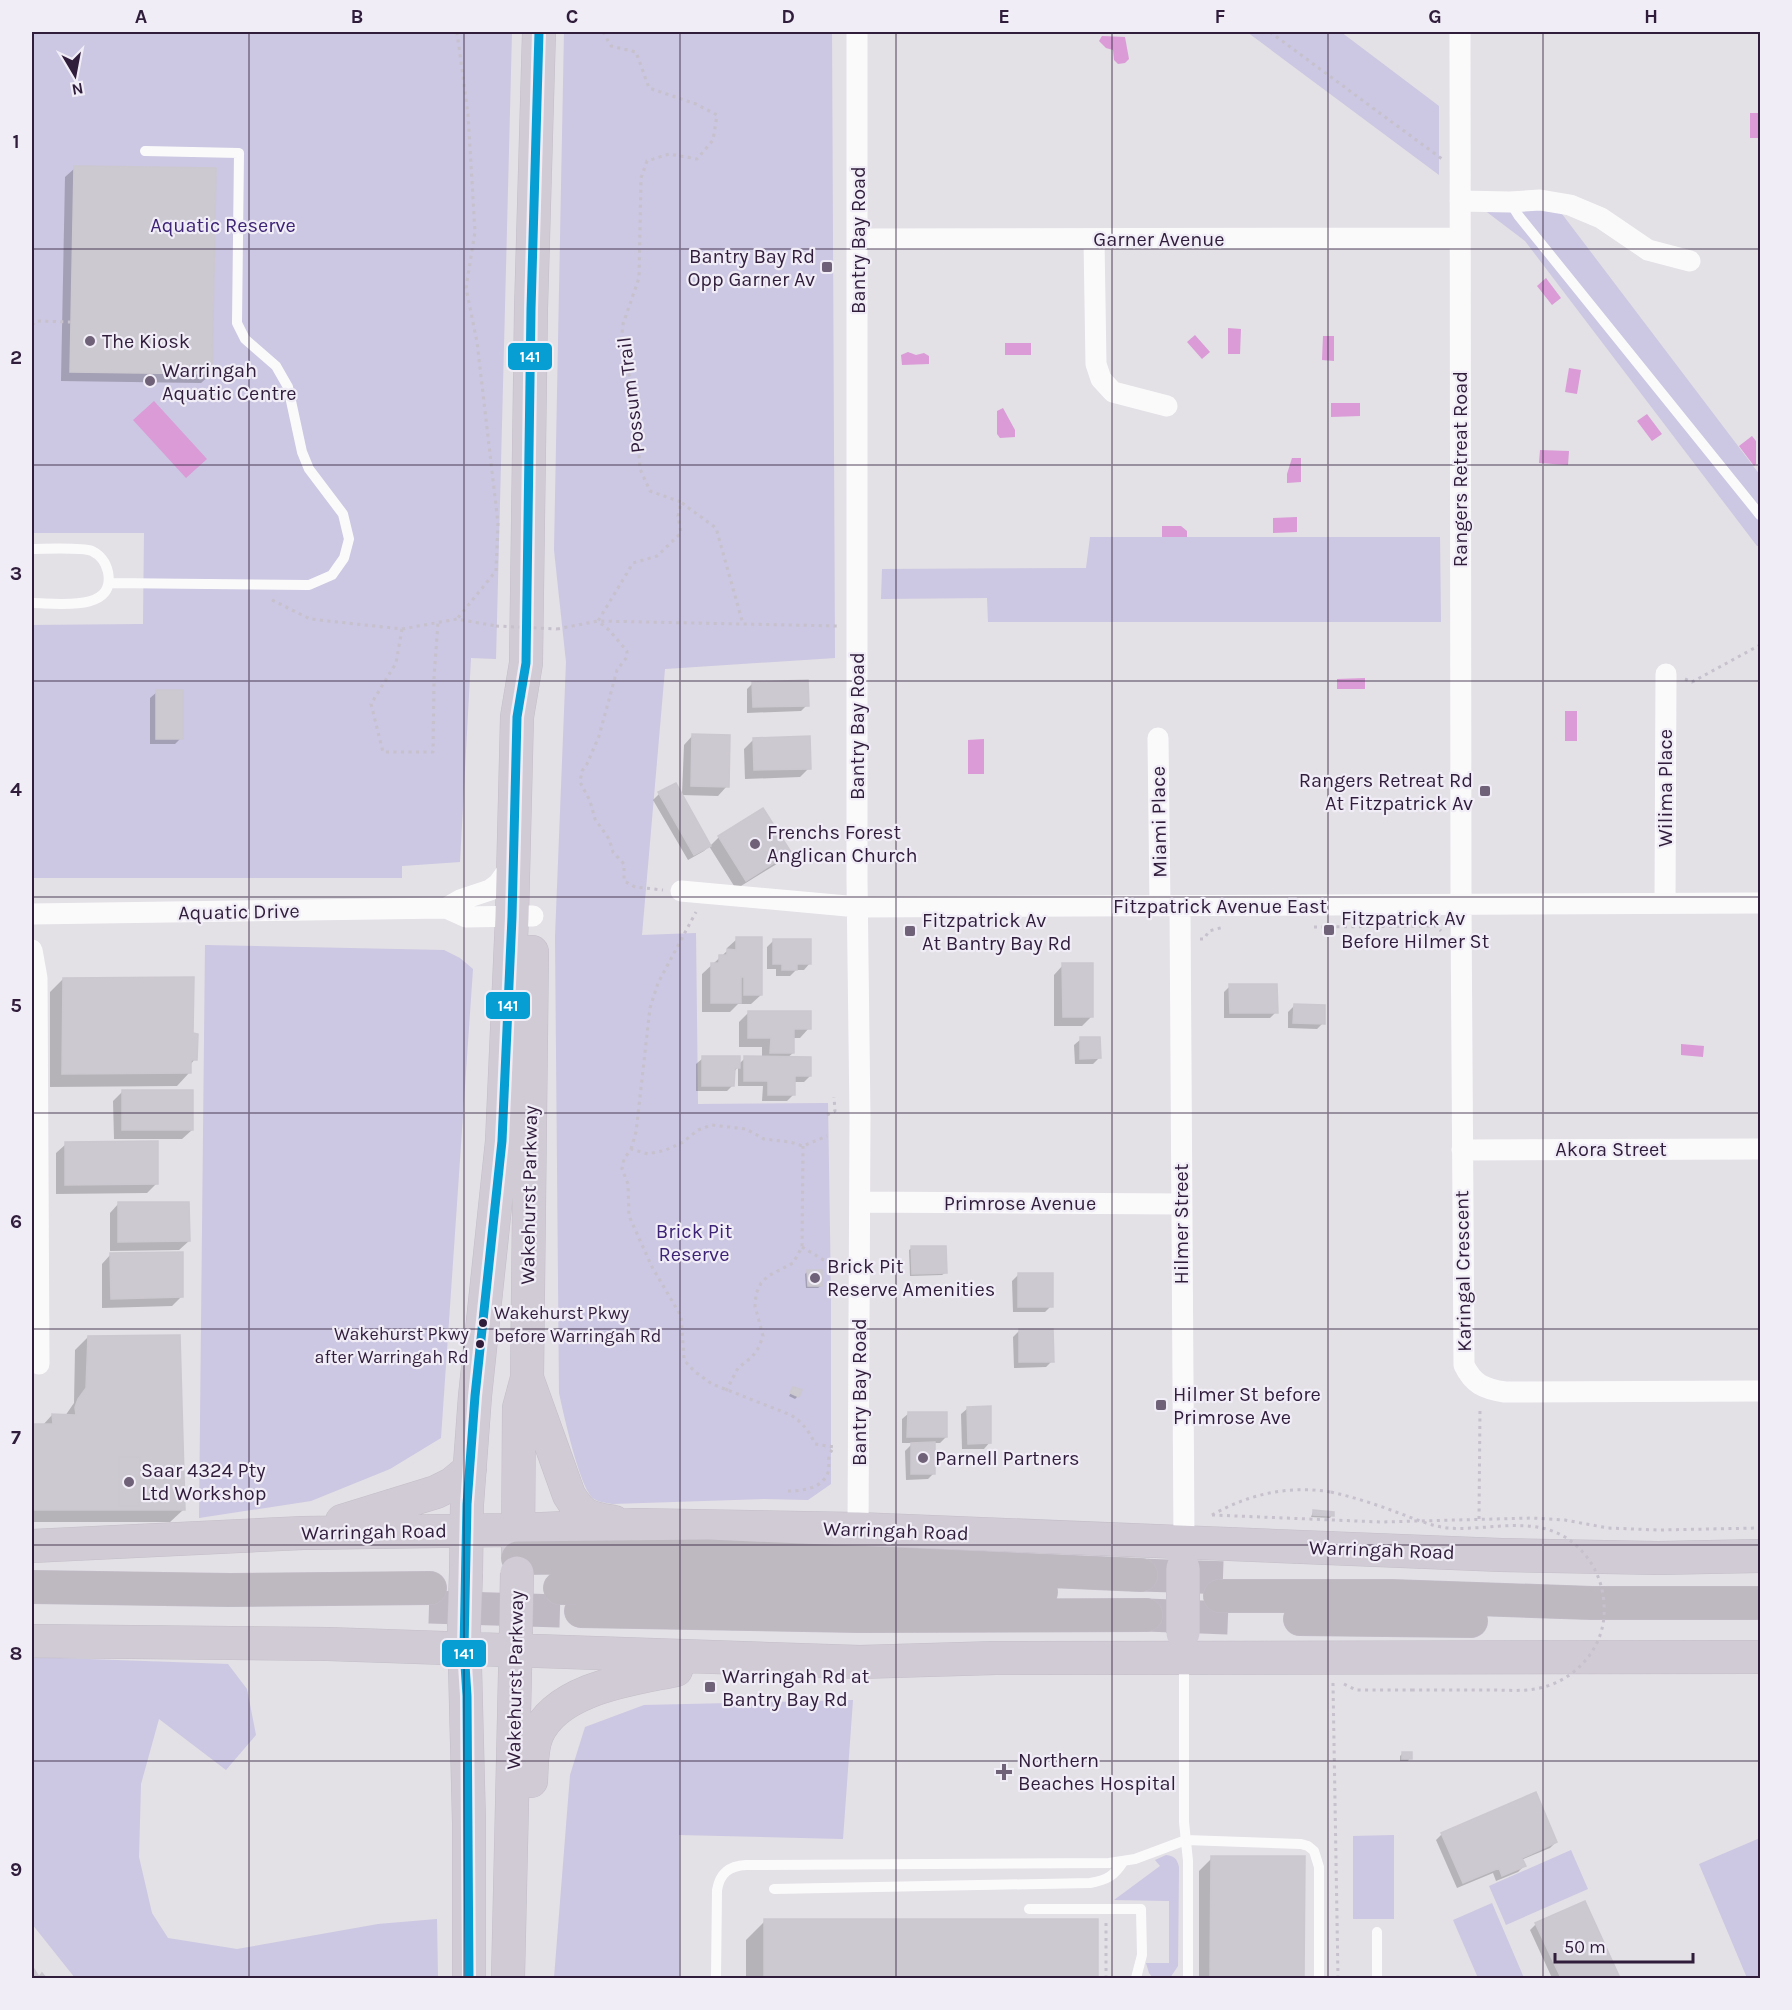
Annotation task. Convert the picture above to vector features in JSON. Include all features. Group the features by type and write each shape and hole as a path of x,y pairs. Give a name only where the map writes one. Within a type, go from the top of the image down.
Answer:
{"highway":[{"path":"517,1554 708,1556 1145,1595 561,1599"},
{"path":"32,1587 230,1590 430,1597 32,1608"},
{"path":"1761,1603 1592,1603 1391,1596 1226,1597 1761,1625"}],"main road":[{"name":"Wakehurst Parkway","path":"508,1978 519,1408 527,1378 522,917 514,862 516,717 526,663 531,309 539,32"},
{"name":"Wakehurst Parkway","path":"469,1978 468,1719 464,1638 466,1554 474,1396 502,1141 522,917 535,718 526,663"},
{"path":"527,1378 562,1479 578,1510 592,1518 636,1525"},
{"path":"303,1533 436,1492 452,1484 470,1469"},
{"name":"Warringah Road","path":"32,1546 303,1533 466,1554 517,1554 636,1525 858,1529 1183,1555 1501,1555 1658,1558 1761,1556"},
{"path":"1183,1555 1184,1646"},
{"path":"32,1641 258,1643 464,1638 516,1639 711,1657 860,1662 995,1658 1184,1646 1761,1657"},
{"path":"510,1853 521,1838 528,1817 535,1741 551,1713 579,1696 602,1686 687,1668 711,1657"}],"street":[{"name":"Bantry Bay Road","path":"857,32 860,1202 858,1529"},
{"name":"Rangers Retreat Road","path":"1460,32 1461,906"},
{"path":"1460,201 1540,200 1570,205 1601,218 1648,250 1690,261"},
{"name":"Garner Avenue","path":"858,239 1460,238"},
{"path":"1094,240 1096,364 1101,379 1113,392 1167,406"},
{"name":"Wilima Place","path":"1665,903 1666,674"},
{"name":"Miami Place","path":"1158,738 1170,906"},
{"name":"Aquatic Drive","path":"446,908 459,900 490,890 498,884 514,862"},
{"name":"Fitzpatrick Avenue East","path":"681,891 858,907 1761,903"},
{"name":"Hilmer Street","path":"1170,906 1181,1204 1183,1555"},
{"name":"Karingal Crescent","path":"1461,906 1463,1352 1464,1365 1468,1374 1482,1387"},
{"name":"Aquatic Drive","path":"32,914 446,908 466,917 522,917"},
{"path":"32,950 38,978 39,1364"},
{"name":"Akora Street","path":"1462,1150 1761,1149"},
{"name":"Primrose Avenue","path":"860,1202 1181,1204"},
{"path":"1482,1387 1505,1392 1761,1391"}],"lane":[{"path":"109,582 309,585 332,575 344,558 348,539 343,514 309,469 302,452 288,387 276,366 245,339 237,323 239,153 145,152"},
{"path":"1510,202 1518,215 1761,515"},
{"path":"32,549 90,550 102,558 108,571 109,582 104,594 92,602 32,603"},
{"path":"1184,1646 1188,1862 1187,1978"},
{"path":"716,1978 719,1879 727,1870 739,1865 1123,1862 1146,1856 1186,1840 1300,1844 1314,1851 1319,1877 1319,1978"},
{"path":"774,1888 1090,1883 1110,1878 1123,1862"},
{"path":"1029,1909 1141,1909 1142,1955 1136,1978"},
{"path":"1377,1932 1377,1978"}],"path":[{"path":"457,32 468,114 475,232 466,288 477,342 498,523 496,571 457,619"},
{"name":"Possum Trail","path":"603,32 611,46 636,52 650,88 696,104 717,115 713,140 697,159 669,154 647,161 641,178 639,278 623,324 621,343 635,398 640,469 650,491 681,502 716,528 743,624"},
{"path":"1270,32 1460,173"},
{"path":"32,325 36,321 71,322"},
{"path":"598,621 633,562 657,556 681,533 678,516 681,502"},
{"path":"269,585 270,598 310,619 402,628 457,619 496,626 557,628 598,621 842,626 857,624"},
{"path":"598,621 627,651 627,657 617,670 599,736 582,771 580,782 590,801 595,819 609,839 613,852 624,864 624,881 634,887 681,891"},
{"path":"402,628 396,663 371,704 383,752 433,752 434,677 438,622"},
{"path":"1666,674 1692,682 1761,645"},
{"path":"703,893 693,918 658,983 650,1008 636,1132 622,1169 628,1184 629,1216 652,1267 681,1316 684,1360 703,1378 726,1391 791,1415 803,1424 814,1444 834,1447 829,1454 828,1472 823,1480 805,1491 788,1491"},
{"path":"1304,927 1436,926 1444,935"},
{"path":"1204,939 1209,931 1221,927 1233,927"},
{"path":"827,1115 834,1111 834,1097"},
{"path":"631,1149 648,1154 666,1150 698,1130 712,1125 746,1129 765,1139 801,1145 827,1136"},
{"path":"726,1391 738,1368 752,1357 759,1347 763,1335 755,1306 756,1294 761,1283 768,1276 793,1263 802,1247 801,1145"},
{"path":"802,1247 827,1262"},
{"path":"1479,1519 1478,1421 1482,1387"},
{"path":"798,1428 803,1424"},
{"path":"1356,1690 1530,1689 1555,1683 1585,1662 1598,1641 1605,1611 1602,1585 1597,1573 1591,1562 1575,1545 1564,1537 1543,1529 1521,1526 1456,1528 1437,1526 1365,1501 1331,1492 1304,1490 1266,1493 1246,1498 1212,1515 1381,1522 1479,1519 1532,1518 1648,1529 1761,1528"},
{"path":"1333,1678 1338,1978"},
{"path":"1106,1978 1107,1909"}],"green space":[{"name":"Aquatic Reserve","path":"32,32 512,32 496,659 471,658 460,862 402,866 402,878 32,878 32,625 143,624 144,533 32,533"},
{"name":"Brick Pit Reserve","path":"564,32 832,32 835,658 665,669 642,935 696,933 698,1104 828,1103 831,1484 808,1500 764,1499 612,1504 596,1500 589,1493 583,1481 559,1393 555,937 566,662 554,550"},
{"path":"1247,32 1341,32 1439,106 1439,175"},
{"path":"1475,203 1559,210 1760,475 1760,546 1757,546 1525,241"},
{"path":"1090,537 1440,537 1441,622 988,622 987,598 881,599 882,569 1086,568"},
{"path":"205,945 444,950 460,958 473,969 441,1438 390,1469 311,1501 199,1518"},
{"path":"32,1657 228,1664 247,1689 256,1735 226,1770 159,1719 141,1784 139,1857 152,1913 168,1938 237,1949 378,1924 437,1919 438,1978 75,1978 32,1924"},
{"path":"853,1700 843,1839 679,1835 679,1978 554,1978 570,1775 585,1727 644,1705"},
{"path":"1394,1835 1394,1919 1353,1919 1353,1836"},
{"path":"1760,1838 1760,1978 1747,1978 1699,1864"},
{"path":"1571,1850 1588,1889 1506,1925 1489,1886"},
{"path":"1166,1855 1175,1858 1179,1867 1178,1966 1170,1978 1153,1978 1146,1963 1169,1963 1169,1901 1114,1900 1160,1866 1155,1860"},
{"path":"1492,1903 1524,1978 1478,1978 1453,1920"}],"shaded area":[{"path":"1102,36 1125,37 1129,59 1125,63 1118,64 1114,60 1113,50 1106,48 1099,41"},
{"path":"1750,113 1760,113 1760,138 1750,138"},
{"path":"1546,278 1561,298 1552,305 1537,286"},
{"path":"1228,328 1241,329 1240,354 1228,354"},
{"path":"1195,335 1210,352 1202,359 1187,342"},
{"path":"1323,336 1334,336 1334,361 1322,360"},
{"path":"1005,343 1031,343 1031,355 1005,355"},
{"path":"908,352 916,355 924,353 929,356 929,364 902,365 901,355"},
{"path":"1569,368 1581,370 1577,394 1565,392"},
{"path":"154,401 207,459 186,478 133,420"},
{"path":"1331,403 1360,403 1360,416 1331,417"},
{"path":"1003,408 1015,430 1015,437 1000,438 997,434 997,411"},
{"path":"1647,414 1662,434 1652,441 1637,421"},
{"path":"1752,436 1756,441 1756,464 1754,466 1739,446"},
{"path":"1540,450 1569,451 1568,465 1539,463"},
{"path":"1292,458 1301,458 1301,482 1287,483"},
{"path":"1297,517 1297,532 1273,533 1273,518"},
{"path":"1162,526 1181,526 1187,531 1187,537 1162,537"},
{"path":"1365,678 1365,689 1337,689 1337,679"},
{"path":"1565,711 1577,711 1577,741 1565,741"},
{"path":"984,739 984,774 968,774 968,740"},
{"path":"1681,1044 1704,1046 1703,1057 1681,1055"}],"building":[{"name":"Warringah Aquatic Centre","path":"74,166 216,168 212,374 70,372"},
{"path":"808,680 809,706 753,707 752,682"},
{"path":"156,690 183,690 183,739 156,739"},
{"path":"692,734 730,735 729,787 691,786"},
{"path":"810,736 811,769 754,770 753,738"},
{"path":"676,783 711,846 694,855 658,792"},
{"name":"Frenchs Forest Anglican Church","path":"763,808 791,852 746,881 718,836"},
{"path":"736,937 762,937 762,995 744,995 744,977 741,977 741,1003 711,1003 711,963 719,963 719,955 727,955 727,949 736,950"},
{"path":"773,939 811,939 811,964 797,964 797,970 782,970 782,964 773,964"},
{"path":"1062,963 1093,963 1093,1017 1063,1017"},
{"path":"194,977 193,1033 198,1034 197,1060 191,1060 191,1073 62,1074 63,978"},
{"path":"1229,984 1277,984 1278,1013 1230,1013"},
{"path":"1294,1004 1325,1005 1325,1024 1293,1023"},
{"path":"748,1011 811,1011 811,1029 794,1029 794,1053 770,1053 771,1038 748,1038"},
{"path":"1080,1037 1100,1037 1101,1058 1080,1059"},
{"path":"702,1056 740,1056 740,1068 735,1068 734,1086 702,1086"},
{"path":"744,1056 811,1057 811,1076 795,1076 795,1095 768,1095 768,1081 744,1081"},
{"path":"122,1090 193,1090 193,1130 122,1130"},
{"path":"158,1141 158,1184 65,1185 65,1142"},
{"path":"118,1202 189,1202 190,1241 118,1242"},
{"path":"911,1246 946,1246 947,1273 912,1274"},
{"path":"183,1252 183,1297 111,1299 110,1253"},
{"name":"Brick Pit Reserve Amenities","path":"807,1270 822,1270 822,1286 808,1286"},
{"path":"1018,1273 1053,1273 1053,1307 1018,1307"},
{"path":"1019,1329 1053,1329 1054,1362 1019,1362"},
{"path":"180,1335 185,1510 32,1510 32,1424 53,1424 52,1414 76,1415 75,1407 86,1388 88,1336"},
{"path":"793,1387 802,1390 799,1397 790,1393"},
{"path":"991,1406 991,1443 968,1444 967,1407"},
{"path":"908,1412 947,1412 947,1437 907,1437"},
{"name":"Parnell Partners","path":"935,1442 935,1474 911,1474 911,1443"},
{"name":"Saar 4324 Pty Ltd Workshop","path":"119,1457 140,1457 139,1506 119,1506"},
{"path":"1313,1510 1334,1512 1334,1516 1313,1515"},
{"path":"1402,1752 1412,1752 1412,1759 1402,1759"},
{"path":"1536,1792 1557,1842 1522,1858 1526,1866 1502,1876 1499,1868 1463,1883 1441,1833"},
{"path":"1211,1856 1305,1856 1304,1978 1210,1978"},
{"path":"1585,1901 1620,1978 1561,1978 1535,1923"},
{"path":"764,1919 1098,1919 1098,1978 764,1978"},
{"path":"32,1966 39,1977 42,1973 46,1978 32,1978"}],"tunnel":[{"path":"1141,1575 1229,1578"},
{"path":"429,1607 563,1611"},
{"path":"1146,1615 1228,1618"}],"transit line":[{"name":"141","path":"469,1978 467,1696 464,1649 467,1504 475,1396 502,1141 512,917 517,717 526,663 531,309 539,32"}],"place":[{"name":"Bantry Bay Rd Opp Garner Av","path":"827,267"},
{"name":"The Kiosk","path":"90,341"},
{"name":"Warringah Aquatic Centre","path":"150,381"},
{"name":"Rangers Retreat Rd At Fitzpatrick Av","path":"1485,791"},
{"name":"Frenchs Forest Anglican Church","path":"755,844"},
{"name":"Fitzpatrick Av Before Hilmer St","path":"1329,930"},
{"name":"Fitzpatrick Av At Bantry Bay Rd","path":"910,931"},
{"name":"Brick Pit Reserve Amenities","path":"815,1278"},
{"name":"Wakehurst Pkwy before Warringah Rd","path":"483,1323"},
{"name":"Wakehurst Pkwy after Warringah Rd","path":"480,1344"},
{"name":"Hilmer St before Primrose Ave","path":"1161,1405"},
{"name":"Parnell Partners","path":"923,1458"},
{"name":"Saar 4324 Pty Ltd Workshop","path":"129,1482"},
{"name":"Warringah Rd at Bantry Bay Rd","path":"710,1687"},
{"name":"Northern Beaches Hospital","path":"1004,1772"}]}
